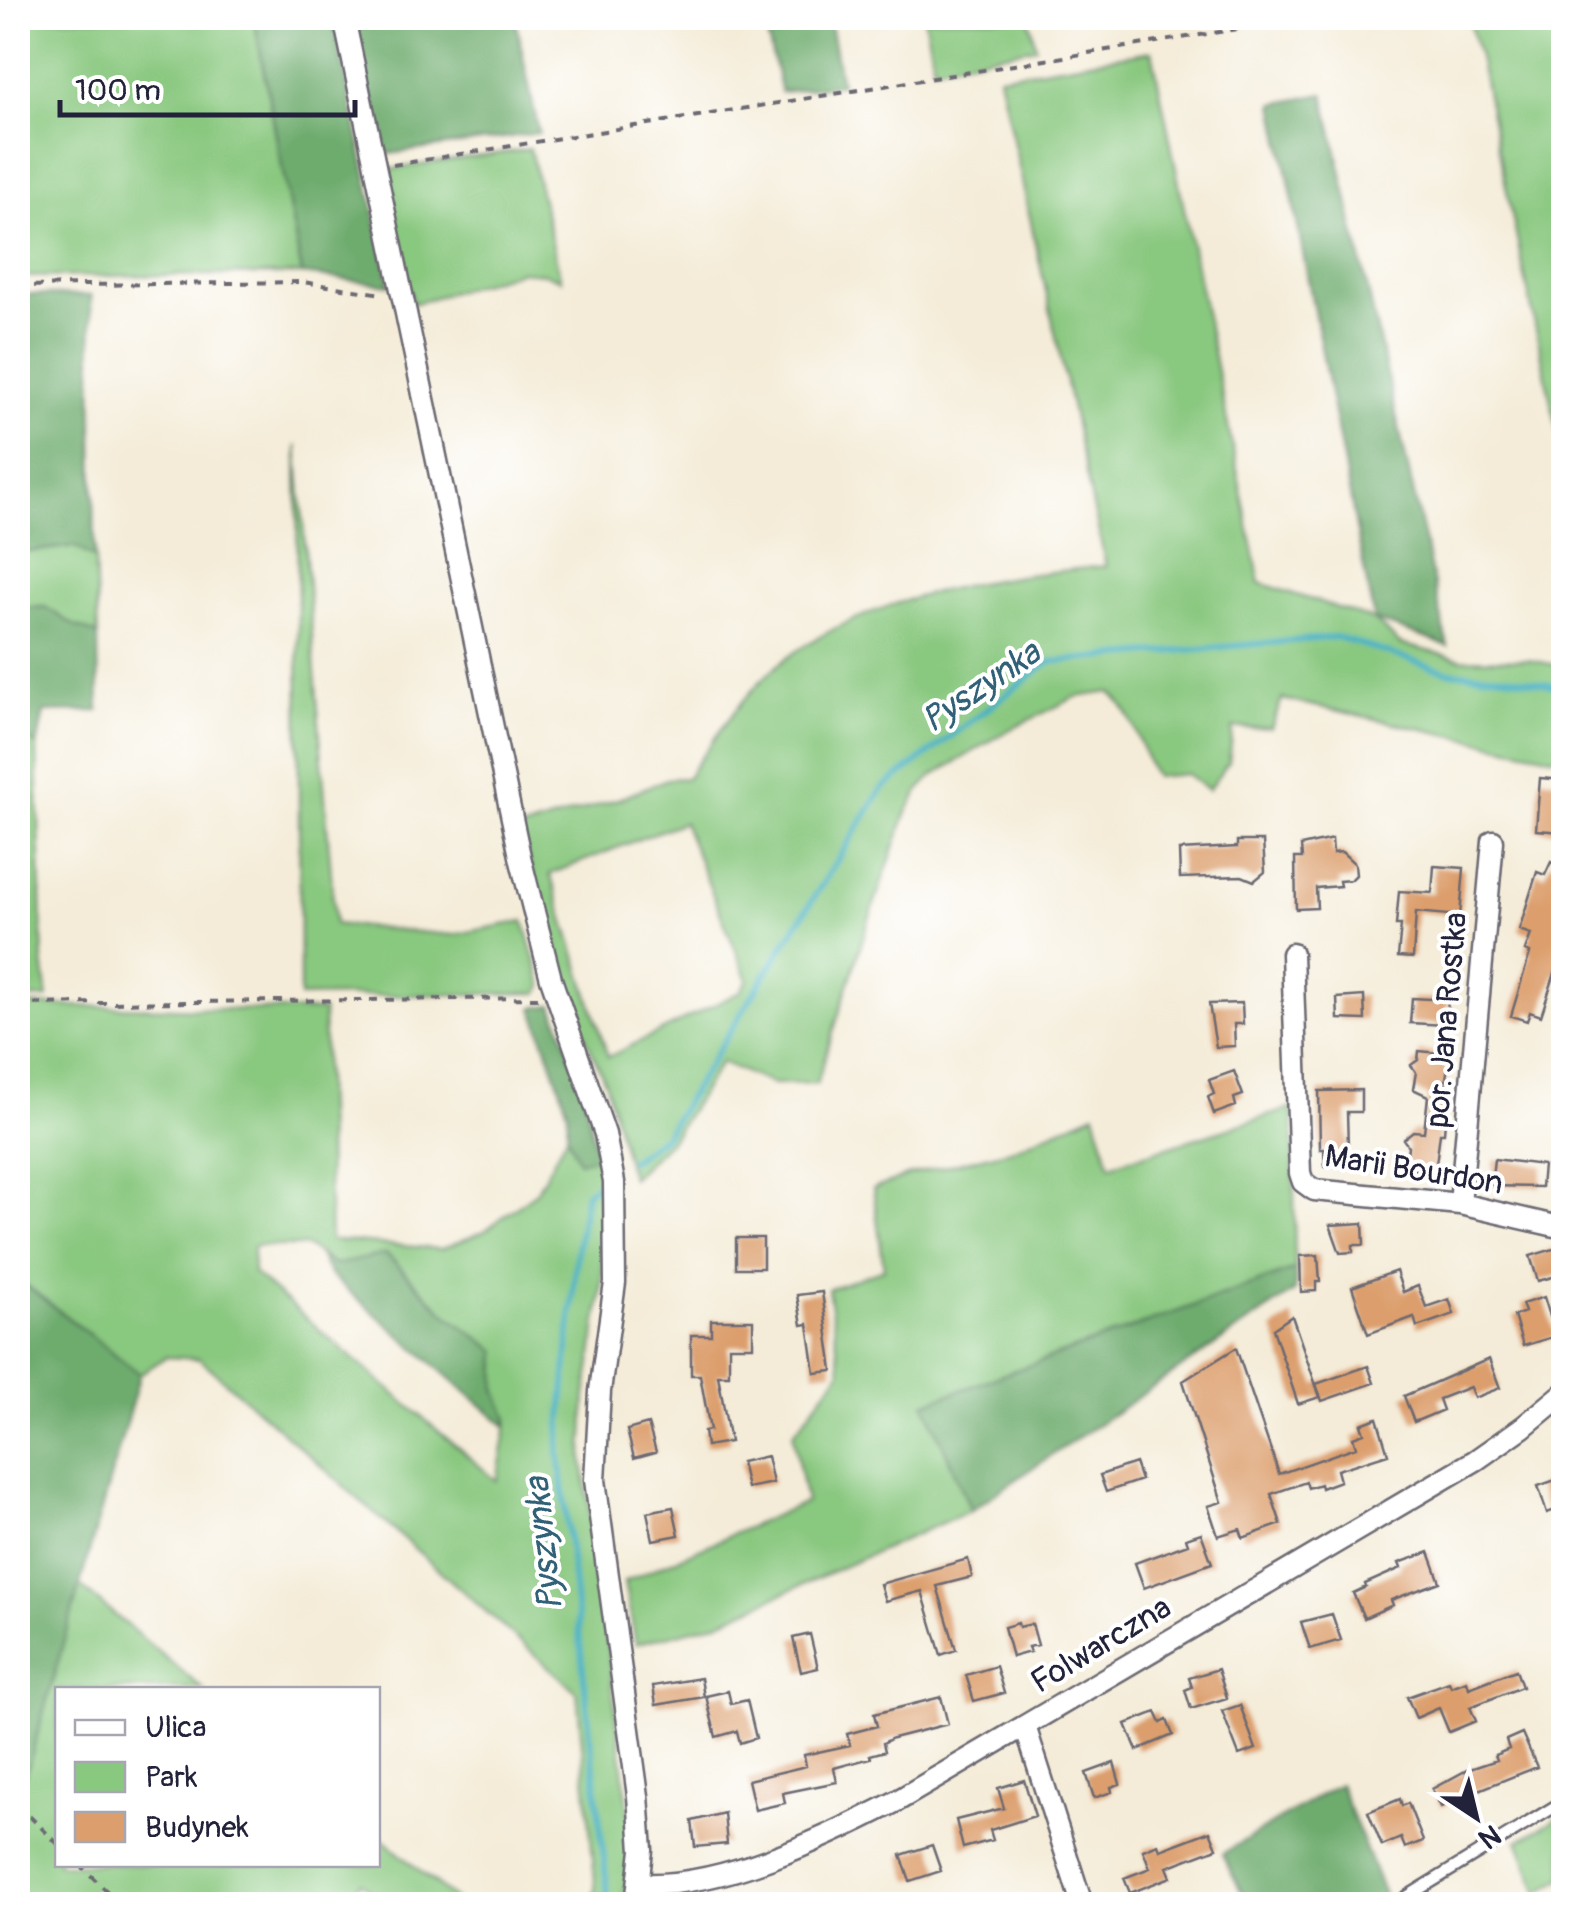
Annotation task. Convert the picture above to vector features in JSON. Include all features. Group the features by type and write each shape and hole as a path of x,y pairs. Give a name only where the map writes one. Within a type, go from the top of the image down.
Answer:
{"street":[{"path":"344,18 520,861 557,995 600,1118 614,1182 615,1283 600,1391 595,1480 638,1796 642,1850 638,1894"},
{"name":"por. Jana Rostka","path":"1460,1204 1492,841"},
{"name":"Marii Bourdon","path":"1292,954 1300,1173 1304,1182 1314,1190 1460,1204 1564,1228"},
{"name":"Folwarczna","path":"638,1894 787,1852 846,1828 1476,1460 1564,1393"},
{"path":"1025,1726 1082,1904"}],"lane":[{"path":"1395,1904 1564,1801"}],"path":[{"path":"374,168 1306,18"},
{"path":"18,286 302,282 402,296"},
{"path":"18,1004 525,1000 557,995"},
{"path":"18,1805 55,1841"},
{"path":"82,1867 120,1904"}],"green space":[{"path":"18,18 254,18 302,274 18,277"},
{"path":"254,18 333,18 390,285 302,274"},
{"path":"354,18 515,18 539,133 381,155"},
{"path":"763,18 829,18 841,84 781,92"},
{"path":"924,18 1029,18 1036,47 934,67"},
{"path":"1468,18 1563,18 1563,459 1479,57"},
{"path":"1152,51 1260,583 1374,620 1400,644 1461,659 1529,660 1563,666 1563,759 1282,699 1271,728 1233,728 1229,762 1208,790 1187,774 1155,777 1131,720 1110,692 1076,697 1007,731 933,776 920,789 906,814 869,919 817,1083 772,1084 721,1062 671,1140 631,1178 606,1084 571,1003 520,830 667,779 686,778 756,686 784,660 857,618 897,603 980,583 1106,566 999,76","holes":["683,822 748,980 740,992 608,1057 550,874"]},
{"path":"1324,94 1448,646 1374,620 1274,104"},
{"path":"530,149 561,280 521,271 413,304 384,170"},
{"path":"18,294 91,296 95,558 74,546 27,552 18,545"},
{"path":"297,445 335,924 453,935 524,921 543,986 538,993 300,997"},
{"path":"18,545 27,552 74,546 95,558 98,635 45,607 18,608"},
{"path":"45,607 98,635 99,711 44,712 37,747 18,728 18,608"},
{"path":"18,729 37,747 43,961 48,998 18,999"},
{"path":"18,1005 323,1011 330,1240 441,1249 483,1232 536,1192 567,1135 579,1160 597,1157 605,1219 601,1296 586,1396 583,1459 632,1837 623,1904 588,1904 596,1891 577,1692 200,1359 166,1357 140,1374 18,1279","holes":["306,1246 334,1265 387,1254 448,1316 497,1351 496,1390 508,1419 497,1481 253,1273 253,1247"]},
{"path":"553,1005 582,1086 597,1157 579,1161 567,1135 568,1111 533,1008"},
{"path":"1293,1108 1295,1269 925,1403 971,1510 716,1623 636,1644 624,1582 806,1502 793,1434 841,1371 828,1289 884,1269 873,1189 910,1175 1010,1150 1095,1113 1110,1165"},
{"path":"318,1254 334,1265 386,1254 448,1316 497,1351 496,1390 508,1418 506,1426 331,1276"},
{"path":"1295,1269 1295,1291 971,1510 925,1403"},
{"path":"18,1279 140,1374 18,1802"},
{"path":"79,1585 201,1687 55,1687 55,1867 380,1867 380,1838 460,1904 388,1904 361,1882 345,1904 18,1904 18,1802"},
{"path":"1339,1784 1388,1904 1248,1904 1222,1854"},
{"path":"1563,1815 1563,1878 1539,1893 1518,1841"}],"building":[{"path":"1540,778 1564,780 1564,832 1536,830"},
{"path":"1332,839 1333,853 1342,852 1355,864 1356,875 1351,880 1339,881 1340,886 1316,888 1317,908 1296,909 1295,858 1302,858 1301,846"},
{"path":"1237,841 1263,841 1265,872 1254,881 1242,876 1180,878 1179,850 1237,847"},
{"path":"1551,862 1564,868 1564,975 1555,973 1541,1016 1530,1012 1527,1021 1511,1016 1530,953 1525,951 1531,934 1519,930 1537,872 1545,875"},
{"path":"1434,866 1464,868 1460,916 1416,912 1413,958 1398,957 1399,891 1432,893"},
{"path":"1364,996 1365,1020 1338,1019 1337,998"},
{"path":"1412,998 1448,1000 1446,1025 1410,1023"},
{"path":"1242,1003 1243,1024 1234,1024 1235,1046 1216,1047 1209,1004"},
{"path":"1419,1051 1450,1054 1443,1096 1447,1096 1444,1133 1440,1133 1435,1172 1414,1170 1414,1164 1406,1163 1408,1146 1403,1139 1413,1131 1424,1132 1428,1096 1413,1089 1416,1072 1411,1065 1418,1060"},
{"path":"1234,1071 1243,1095 1234,1098 1236,1106 1214,1114 1208,1097 1214,1094 1209,1080"},
{"path":"1361,1090 1361,1112 1347,1112 1348,1148 1343,1148 1343,1166 1325,1166 1324,1149 1320,1149 1319,1091"},
{"path":"1494,1159 1543,1165 1541,1187 1491,1186"},
{"path":"1363,1223 1364,1245 1353,1245 1353,1252 1340,1253 1330,1225"},
{"path":"736,1238 763,1238 763,1268 736,1268"},
{"path":"1560,1247 1564,1274 1538,1281 1530,1256"},
{"path":"1318,1255 1320,1282 1316,1282 1316,1291 1301,1292 1300,1256"},
{"path":"1396,1271 1403,1292 1418,1286 1426,1307 1449,1299 1454,1314 1417,1327 1414,1317 1368,1334 1352,1287"},
{"path":"822,1292 833,1371 815,1373 808,1324 802,1325 797,1295"},
{"path":"1544,1297 1556,1336 1523,1346 1514,1316 1525,1312 1522,1304"},
{"path":"1292,1316 1320,1397 1298,1404 1273,1329"},
{"path":"711,1320 753,1320 753,1346 729,1346 729,1375 718,1375 730,1442 706,1446 704,1431 710,1430 700,1375 691,1375 691,1335 711,1335"},
{"path":"1236,1348 1279,1474 1356,1447 1353,1437 1364,1433 1361,1424 1377,1418 1388,1454 1337,1470 1340,1481 1321,1488 1320,1484 1308,1488 1306,1482 1271,1494 1281,1524 1243,1538 1240,1529 1218,1536 1208,1506 1222,1502 1183,1381"},
{"path":"1489,1359 1500,1388 1474,1398 1470,1387 1439,1399 1443,1410 1414,1422 1404,1396"},
{"path":"1368,1366 1374,1383 1322,1401 1316,1384"},
{"path":"648,1424 656,1452 634,1458 627,1430"},
{"path":"767,1456 773,1483 747,1488 741,1462"},
{"path":"1135,1463 1141,1480 1106,1492 1100,1475"},
{"path":"1564,1477 1564,1507 1547,1513 1538,1486"},
{"path":"673,1507 679,1535 653,1540 647,1512"},
{"path":"1201,1533 1212,1563 1144,1588 1135,1563 1188,1544 1186,1538"},
{"path":"1429,1552 1440,1582 1391,1600 1393,1605 1364,1618 1353,1593 1401,1568 1399,1563"},
{"path":"968,1559 972,1577 937,1586 956,1650 941,1655 922,1591 885,1601 880,1584"},
{"path":"1332,1614 1341,1640 1310,1649 1301,1622"},
{"path":"1018,1623 1019,1627 1032,1624 1038,1645 1028,1647 1030,1652 1012,1657 1004,1627"},
{"path":"810,1634 818,1668 801,1672 793,1638"},
{"path":"996,1666 1004,1693 974,1701 966,1675"},
{"path":"1218,1669 1227,1698 1191,1709 1185,1690 1192,1687 1189,1678"},
{"path":"1516,1670 1522,1687 1470,1707 1476,1721 1449,1732 1439,1708 1416,1718 1407,1697 1449,1682 1451,1687 1467,1681 1469,1688"},
{"path":"701,1678 704,1697 656,1705 653,1686"},
{"path":"728,1691 731,1704 747,1700 756,1738 740,1743 737,1731 716,1737 706,1696"},
{"path":"941,1697 948,1724 893,1738 883,1743 885,1751 834,1768 837,1782 783,1793 785,1803 755,1810 748,1780 806,1766 804,1755 850,1745 847,1734 877,1726 874,1714"},
{"path":"1240,1705 1256,1749 1239,1755 1222,1711"},
{"path":"1156,1712 1161,1723 1167,1720 1173,1735 1137,1750 1126,1724"},
{"path":"1522,1733 1537,1767 1469,1794 1471,1799 1457,1805 1455,1801 1441,1807 1432,1789 1467,1770 1497,1760 1495,1755 1509,1749 1506,1740"},
{"path":"1114,1763 1120,1784 1111,1787 1112,1792 1094,1798 1086,1773"},
{"path":"1024,1780 1035,1816 990,1830 993,1840 963,1848 956,1820 1004,1808 998,1788"},
{"path":"1400,1799 1402,1806 1408,1803 1423,1841 1405,1848 1401,1838 1382,1846 1368,1812"},
{"path":"724,1813 727,1844 695,1847 692,1821"},
{"path":"1210,1831 1217,1848 1167,1867 1171,1877 1130,1893 1124,1878 1150,1868 1143,1850 1158,1844 1160,1850"},
{"path":"932,1845 941,1871 910,1881 901,1855"}],"waterway":[{"name":"Pyszynka","path":"631,1160 665,1135 882,789 1049,662 1337,637 1448,672 1506,676 1564,688"},
{"name":"Pyszynka","path":"599,1183 586,1192 577,1251 559,1450 608,1896 603,1904"}]}
